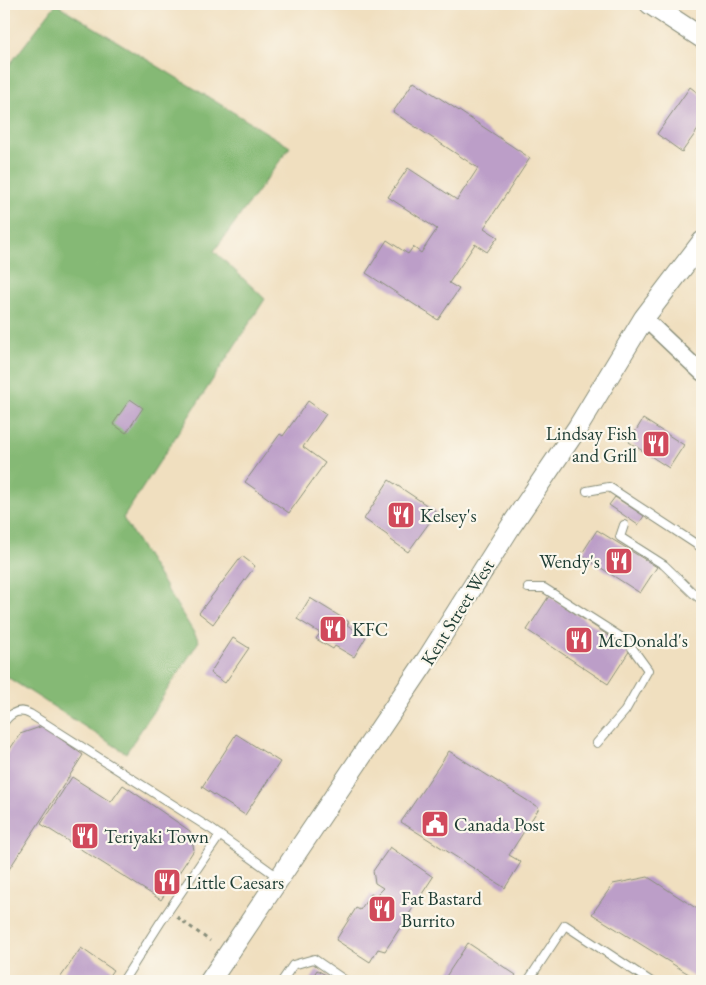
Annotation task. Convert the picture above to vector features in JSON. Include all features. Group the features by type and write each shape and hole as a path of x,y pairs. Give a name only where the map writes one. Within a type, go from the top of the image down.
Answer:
{"main road":[{"path":"650,4 702,38"},
{"name":"Kent Street West","path":"210,981 427,659 511,526 574,433 644,318 702,242"}],"street":[{"path":"644,318 702,373"}],"lane":[{"path":"587,491 609,487 702,548"},
{"path":"624,525 620,537 664,566 702,600"},
{"path":"528,588 544,588 627,641 648,670 625,711 597,743"},
{"path":"4,722 12,713 25,711 220,835 279,878"},
{"path":"123,981 220,835"},
{"path":"528,981 565,925 650,981"},
{"path":"282,981 293,964 314,958 346,981"}],"path":[{"path":"168,911 210,941"}],"green space":[{"path":"56,4 290,147 214,251 265,299 123,518 199,641 126,753 4,675 4,72"}],"building":[{"path":"414,81 530,158 484,228 498,237 487,252 475,244 449,283 459,289 438,320 366,273 387,240 408,254 413,247 421,253 437,229 388,197 408,168 457,200 478,168 393,112"},
{"path":"690,87 702,96 702,124 682,152 657,134"},
{"path":"130,399 143,408 126,433 113,424"},
{"path":"308,401 326,414 303,447 325,463 289,513 245,482 280,434 283,436"},
{"name":"Lindsay Fish and Grill","path":"643,419 684,445 669,468 629,442"},
{"name":"Kelsey's","path":"389,480 437,512 408,552 364,519"},
{"path":"615,497 644,516 638,525 609,505"},
{"name":"Wendy's","path":"597,530 657,567 640,593 581,555"},
{"path":"242,556 255,566 213,624 199,613"},
{"name":"McDonald's","path":"549,596 630,650 608,684 527,630"},
{"name":"KFC","path":"310,598 349,622 347,625 366,637 354,657 335,646 333,649 316,639 320,633 297,619"},
{"path":"233,638 249,648 225,683 210,673"},
{"path":"43,726 83,755 4,877 4,758 20,734"},
{"path":"236,734 280,762 245,815 202,787"},
{"path":"449,751 539,808 509,855 521,862 505,888 401,822"},
{"path":"72,777 111,802 123,785 190,831 194,850 161,900 41,824"},
{"path":"390,847 433,877 385,951 378,949 370,962 336,940 356,908 360,910 371,894 375,896 383,888 375,883 373,871"},
{"path":"648,877 702,912 702,981 592,914 613,884"},
{"path":"468,943 516,975 512,981 443,981"},
{"path":"81,948 113,970 105,981 58,981"},
{"path":"317,970 336,981 310,981"}],"place":[{"name":"Lindsay Fish and Grill","path":"656,444"},
{"name":"Kelsey's","path":"401,515"},
{"name":"Wendy's","path":"619,561"},
{"name":"KFC","path":"333,629"},
{"name":"McDonald's","path":"579,640"},
{"name":"Canada Post","path":"435,824"},
{"name":"Teriyaki Town","path":"85,836"},
{"name":"Little Caesars","path":"167,882"},
{"name":"Fat Bastard Burrito","path":"382,909"}]}
